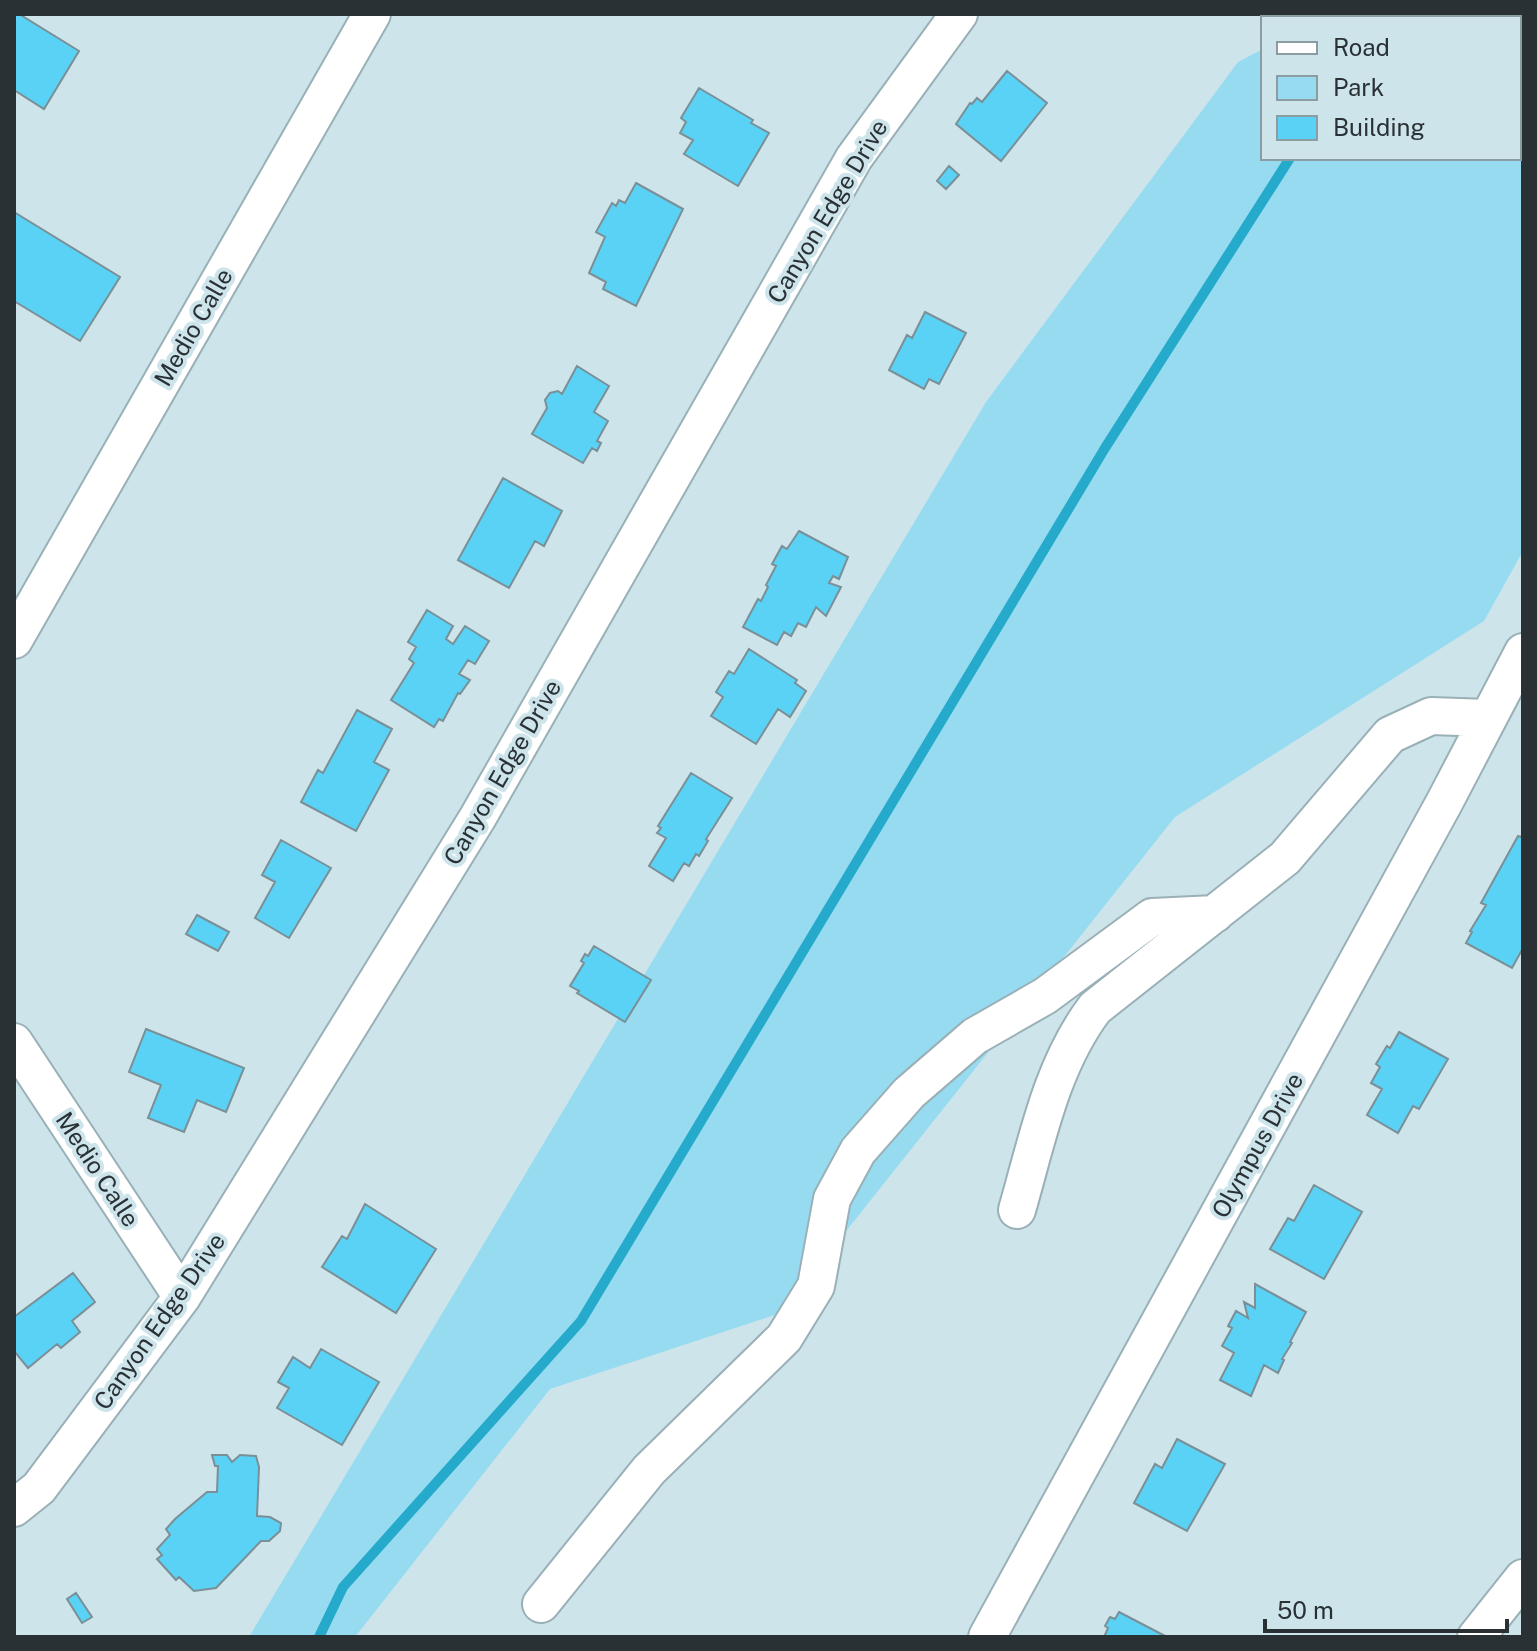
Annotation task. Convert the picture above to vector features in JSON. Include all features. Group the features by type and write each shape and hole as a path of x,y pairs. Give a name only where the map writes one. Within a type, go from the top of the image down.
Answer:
{"street":[{"name":"Medio Calle","path":"14,640 372,14"},
{"name":"Canyon Edge Drive","path":"14,1508 39,1488 182,1297 478,817 854,158 959,14"},
{"name":"Olympus Drive","path":"987,1637 1523,652"},
{"path":"1017,1210 1057,1077 1076,1034 1095,1008 1285,858 1390,735 1431,716 1488,718"},
{"path":"541,1604 649,1470 784,1338 816,1286 832,1199 858,1151 909,1093 975,1036 1045,996 1152,917 1215,914"},
{"name":"Medio Calle","path":"14,1042 182,1297"},
{"path":"1476,1637 1523,1578"}],"green space":[{"path":"1523,14 1523,551 1484,621 1175,817 781,1313 550,1389 355,1637 249,1637 986,402 1238,62 1261,50 1261,160 1521,160 1521,16 1325,16"}],"building":[{"path":"14,14 19,14 79,51 44,109 14,90"},
{"path":"1007,71 1047,103 1001,161 956,124 970,103 977,98 982,102"},
{"path":"699,88 769,133 738,186 684,154 693,140 680,133 686,122 681,118"},
{"path":"949,166 959,175 946,189 937,181"},
{"path":"636,183 683,209 636,306 603,289 606,282 589,273 605,237 596,232 612,203 616,206 619,200 625,203"},
{"path":"14,212 120,277 80,341 14,301"},
{"path":"925,312 966,333 939,384 929,379 924,389 889,370 907,335 912,338"},
{"path":"577,366 609,386 594,412 608,421 597,441 601,443 597,451 592,448 583,463 532,434 547,408 545,400 550,393 558,391 562,394"},
{"path":"503,478 562,511 544,546 535,541 509,588 458,560"},
{"path":"799,531 848,557 839,579 833,576 829,583 841,587 826,616 816,607 806,627 798,623 791,636 784,632 777,645 743,627 768,587 766,585 776,566 772,564 782,546 787,549"},
{"path":"427,610 453,626 446,639 453,644 465,626 489,641 475,664 468,660 459,674 470,680 458,693 443,721 439,719 434,727 391,700 414,663 409,659 416,647 408,642"},
{"path":"749,649 797,680 795,683 806,691 790,717 778,709 756,744 711,716 723,697 716,692 729,671 734,674"},
{"path":"357,710 392,729 374,762 389,770 356,831 301,802 318,770 323,773"},
{"path":"691,773 732,798 699,856 696,854 689,866 684,863 673,881 649,866 666,838 657,833 661,828 658,826"},
{"path":"1523,834 1523,948 1512,968 1466,943 1486,905 1481,903 1518,836"},
{"path":"281,840 331,868 289,938 255,918 275,882 262,875"},
{"path":"197,915 229,932 218,951 186,934"},
{"path":"594,946 651,980 625,1022 570,986 584,963 581,961 585,954 588,956"},
{"path":"146,1029 244,1068 226,1112 197,1100 184,1132 148,1118 161,1085 129,1072"},
{"path":"1399,1032 1448,1059 1419,1109 1413,1106 1398,1133 1367,1115 1382,1089 1371,1083 1380,1067 1376,1064"},
{"path":"1314,1185 1362,1212 1324,1279 1270,1249 1288,1218 1294,1221"},
{"path":"365,1204 436,1249 396,1313 322,1267 342,1236 347,1239"},
{"path":"73,1273 95,1302 72,1321 80,1332 61,1348 57,1344 28,1368 14,1351 14,1317"},
{"path":"1255,1284 1306,1312 1278,1373 1264,1365 1251,1396 1220,1380 1234,1353 1222,1346 1232,1328 1228,1326 1236,1311 1248,1318 1244,1302 1255,1308"},
{"path":"321,1349 379,1382 342,1445 277,1408 289,1388 278,1382 293,1357 310,1368"},
{"path":"1177,1439 1225,1464 1187,1531 1134,1503 1155,1464 1162,1468"},
{"path":"212,1455 227,1455 232,1462 240,1455 256,1456 259,1467 257,1516 270,1517 281,1523 280,1531 269,1541 261,1541 216,1588 194,1591 179,1577 176,1580 157,1559 162,1555 157,1549 170,1535 166,1529 175,1519 207,1492 217,1492 218,1466 215,1466"},
{"path":"76,1593 92,1617 82,1623 67,1599"},
{"path":"1119,1612 1167,1637 1104,1637 1110,1617 1115,1619"}],"waterway":[{"path":"319,1637 343,1587 581,1321 1105,448 1289,160"}]}
